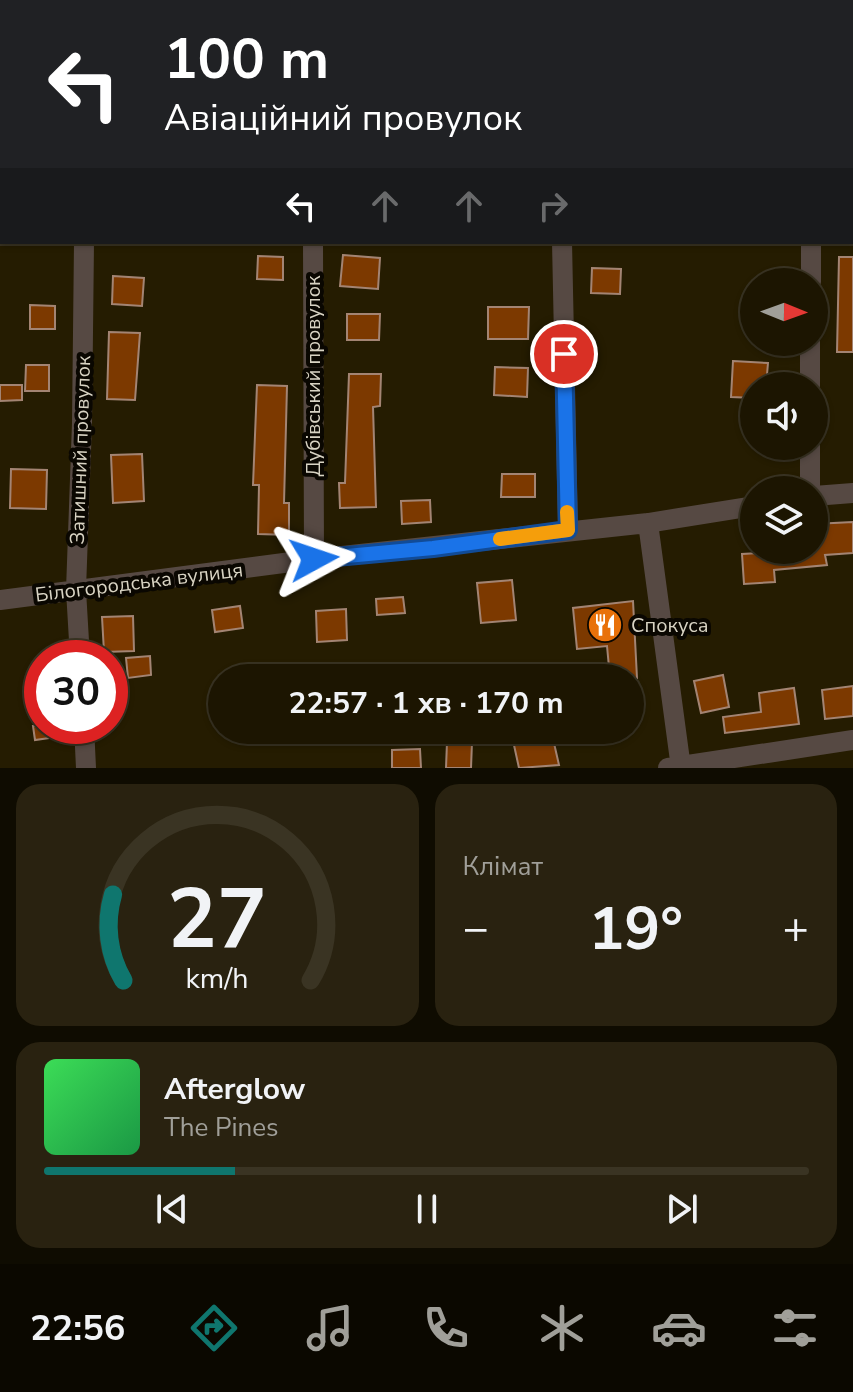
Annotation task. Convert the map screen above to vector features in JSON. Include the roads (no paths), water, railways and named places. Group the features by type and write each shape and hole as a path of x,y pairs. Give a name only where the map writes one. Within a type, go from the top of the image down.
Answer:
{"street":[{"name":"Затишний провулок","path":"79,640 76,590 84,244"},
{"name":"Дубівський провулок","path":"313,244 314,559"},
{"path":"562,244 568,530"},
{"path":"811,244 811,268"},
{"path":"828,495 853,493"},
{"name":"Білогородська вулиця","path":"0,600 314,559 648,523 740,508"},
{"path":"648,523 676,767 853,740"},
{"path":"85,744 86,768"}],"place":[{"name":"Спокуса","path":"605,625"}]}
